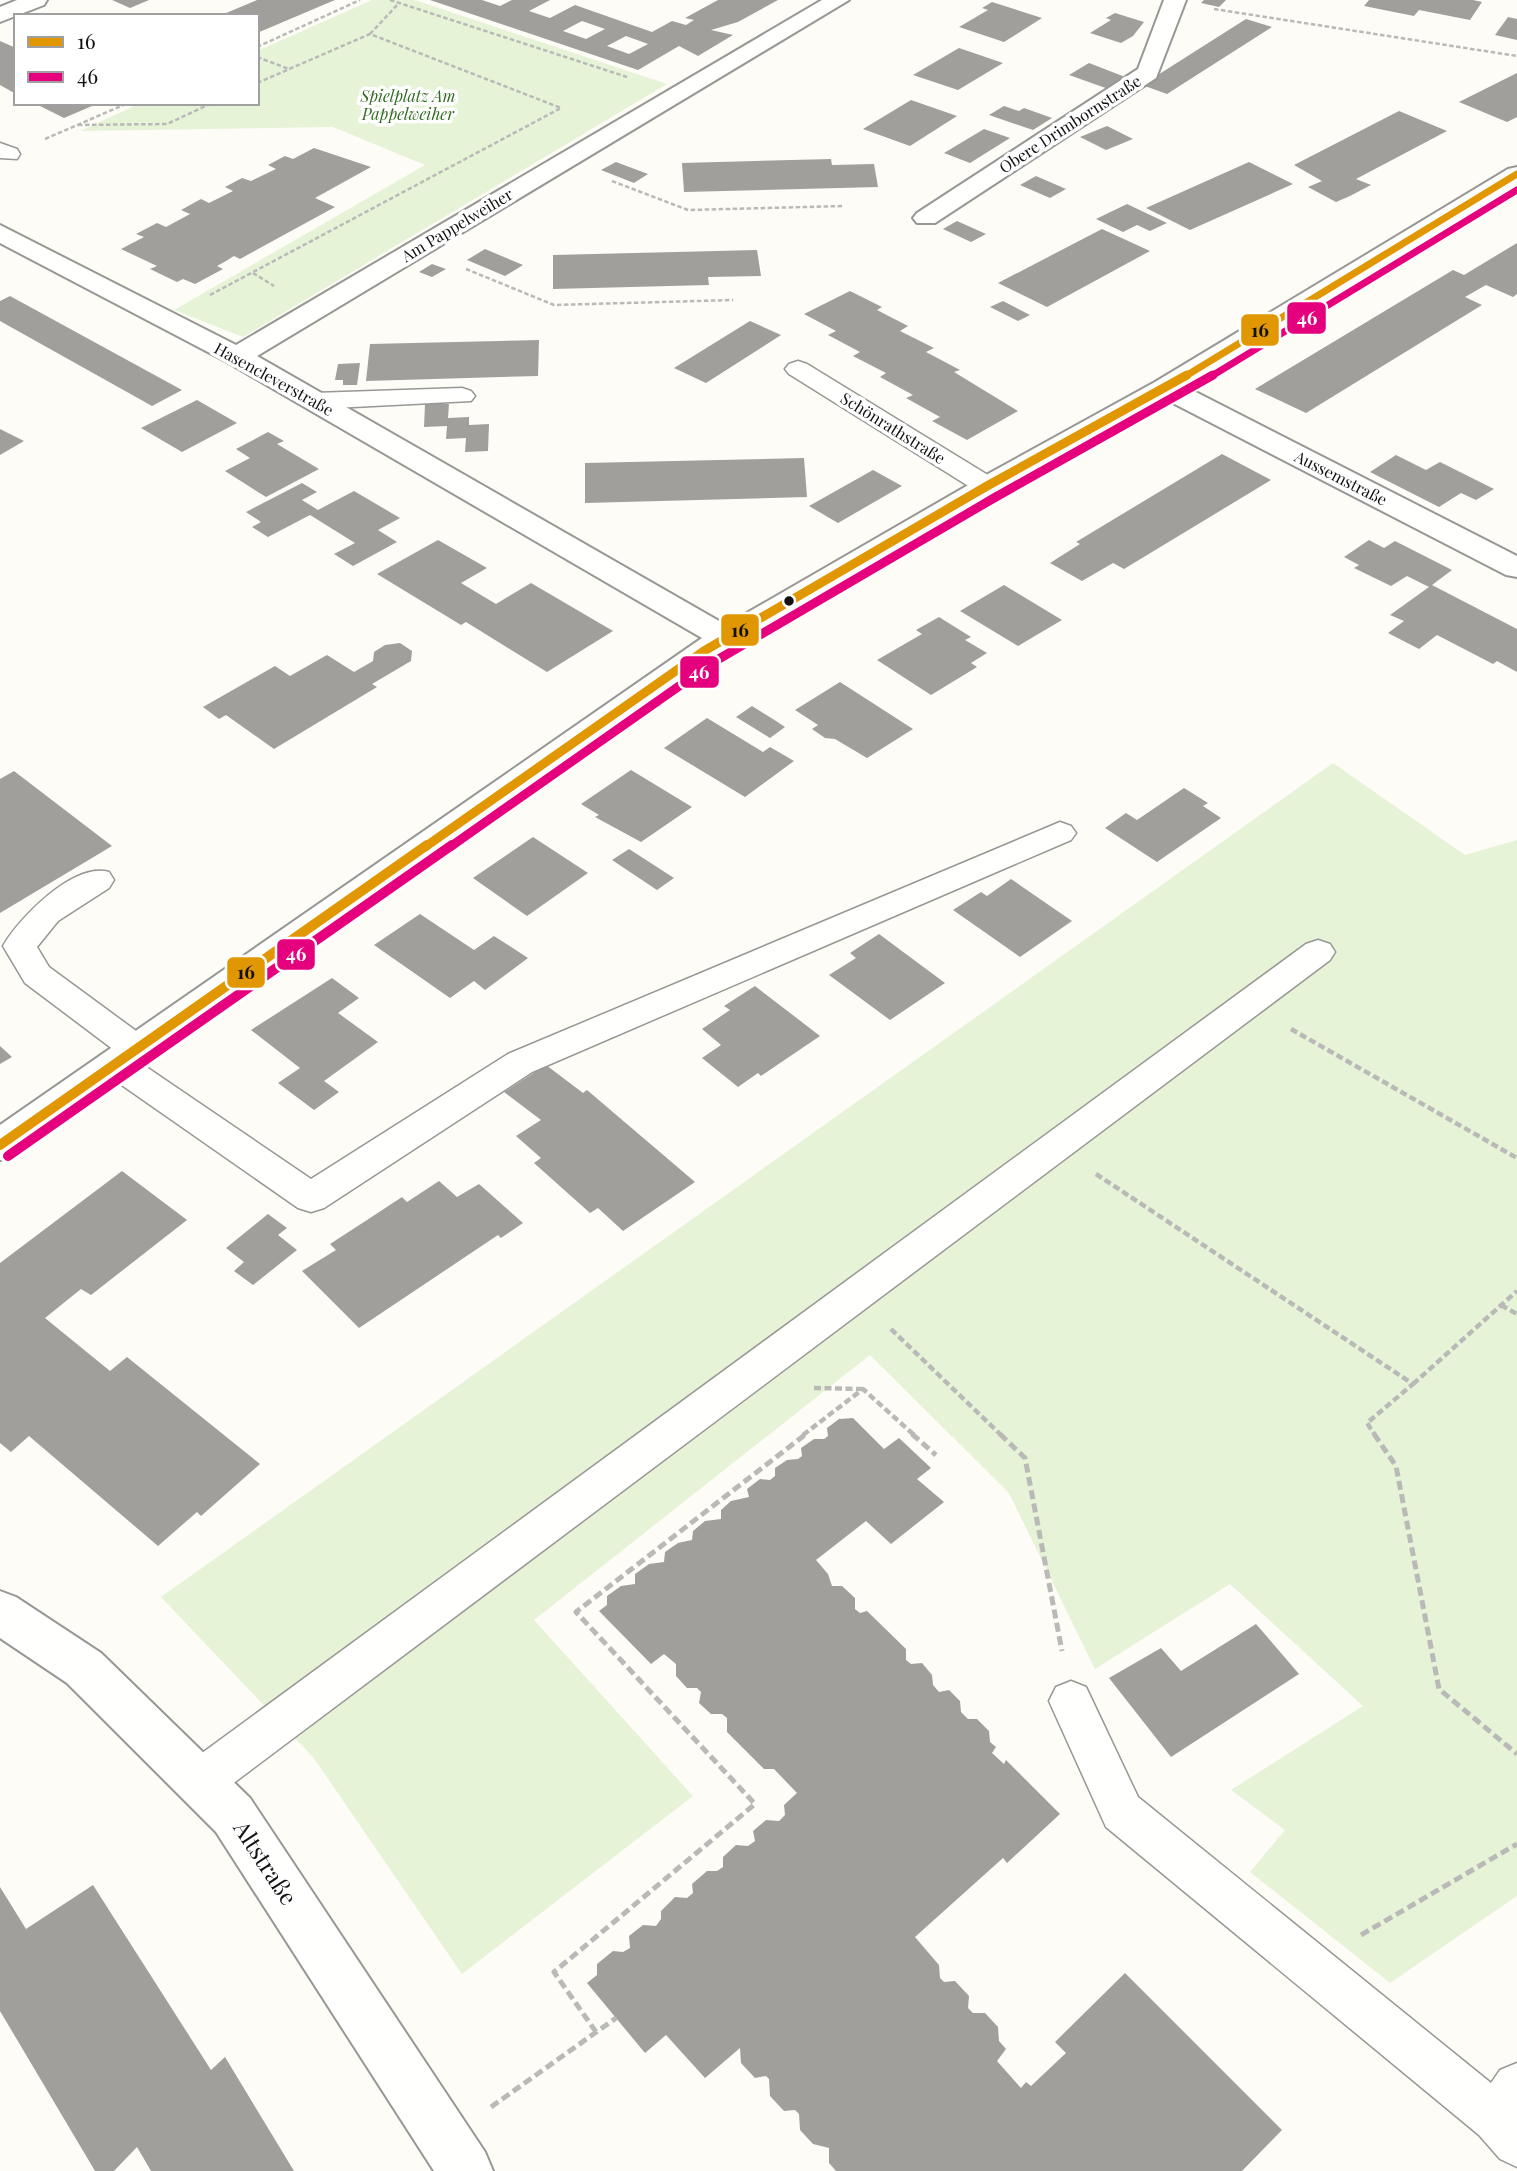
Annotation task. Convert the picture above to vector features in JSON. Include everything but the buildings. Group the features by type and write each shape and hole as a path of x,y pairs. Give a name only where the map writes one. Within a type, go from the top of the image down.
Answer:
{"street":[{"path":"0,15 36,0"},
{"name":"Am Pappelweiher","path":"237,356 838,0"},
{"name":"Obere Drimbornstraße","path":"926,218 1148,73 1174,1"},
{"path":"0,1145 125,1055 725,638 987,486 1165,388 1517,174"},
{"name":"Hasencleverstraße","path":"7,246 237,356 725,638"},
{"name":"Aussemstraße","path":"1165,388 1517,568"},
{"name":"Altstraße","path":"0,1612 84,1668 233,1815 456,2155"}],"lane":[{"name":"Schönrathstraße","path":"798,369 987,486"},
{"path":"314,401 462,396"},
{"path":"98,880 46,913 20,946 37,975 125,1055 311,1198 520,1063 1060,833"},
{"path":"199,1782 1318,952"},
{"path":"1071,1701 1122,1812 1310,1965 1510,2116"}],"path":[{"path":"259,46 360,0"},
{"path":"390,0 678,93"},
{"path":"1174,1 1393,39 1517,56"},
{"path":"259,82 370,34 399,3"},
{"path":"162,318 253,273 561,108 370,34"},
{"path":"259,58 289,69"},
{"path":"3,154 123,105"},
{"path":"78,125 167,124 208,105"},
{"path":"562,163 688,210 844,206"},
{"path":"416,250 555,305 733,300"},
{"path":"1247,1004 1517,1158"},
{"path":"1055,1146 1413,1384"},
{"path":"1517,1291 1367,1423 1396,1466 1439,1689 1517,1754"},
{"path":"855,1294 1025,1458 1071,1701"},
{"path":"1501,1305 1517,1314"},
{"path":"596,2032 554,1972 755,1804 576,1612 863,1389 936,1455"},
{"path":"1310,1965 1517,1844"},
{"path":"456,2155 596,2032 616,2018"}],"green space":[{"name":"Spielplatz Am Pappelweiher","path":"372,0 415,0 667,84 243,337 174,310 425,165 333,127 80,131 137,105 259,105 259,50"},
{"path":"1333,763 1465,855 1517,840 1517,1896 1390,1983 1250,1872 1285,1830 1231,1790 1363,1706 1230,1584 1095,1669 1009,1493 870,1355 534,1620 693,1796 462,1974 313,1757 161,1597"}],"transit line":[{"name":"16","path":"0,1145 704,651 987,486 1165,388 1517,174"},
{"name":"46","path":"8,1156 712,663 994,498 1172,400 1517,190"}]}
